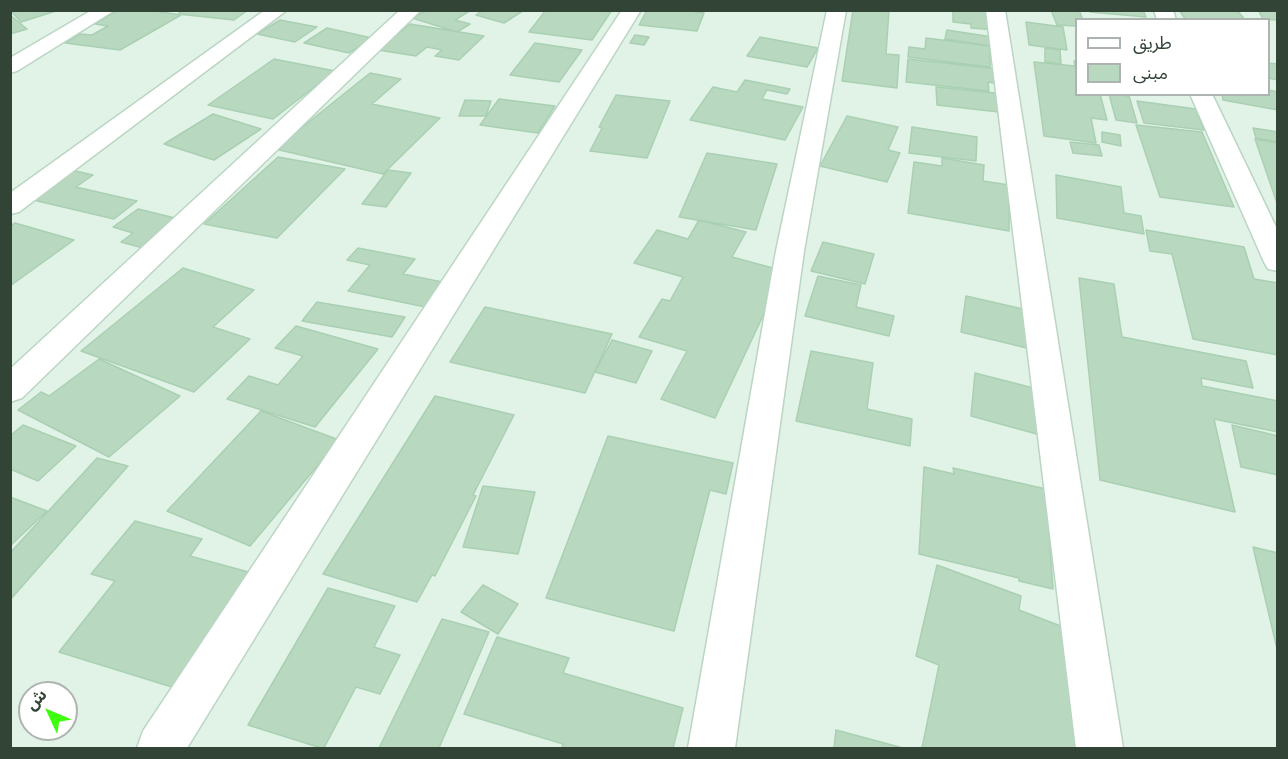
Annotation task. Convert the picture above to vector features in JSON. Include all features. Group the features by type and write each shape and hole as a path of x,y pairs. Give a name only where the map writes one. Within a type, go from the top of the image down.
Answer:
{"street":[{"path":"10,67 106,10"},
{"path":"10,206 278,10"},
{"path":"10,389 412,10"},
{"path":"160,748 632,10"},
{"path":"711,748 790,251 837,10"},
{"path":"995,10 1100,748"},
{"path":"1202,96 1278,262"}],"building":[{"path":"10,10 59,10 21,22"},
{"path":"118,10 148,10 181,15 120,50 65,43 80,34 92,35 108,26 95,24"},
{"path":"183,10 248,10 234,20 178,14"},
{"path":"427,10 471,10 455,20 470,24 457,32 412,18"},
{"path":"483,10 524,10 504,23 476,15"},
{"path":"546,10 612,10 592,40 529,32"},
{"path":"647,10 682,10 704,13 697,31 639,25"},
{"path":"853,10 889,10 886,54 899,55 897,88 842,81"},
{"path":"953,10 994,10 995,30 971,28 971,24 953,22"},
{"path":"1051,10 1079,10 1082,18 1075,18 1075,26 1057,25"},
{"path":"1090,10 1143,10 1146,17 1090,12"},
{"path":"1179,10 1237,10 1243,18 1185,18"},
{"path":"1258,10 1278,10 1278,20 1262,18"},
{"path":"10,15 27,29 10,34"},
{"path":"280,20 317,27 295,42 257,34"},
{"path":"1026,22 1063,27 1067,50 1029,45"},
{"path":"410,24 484,36 459,60 435,56 442,50 427,47 416,56 378,50"},
{"path":"327,28 372,38 349,53 304,43"},
{"path":"947,30 999,38 998,47 945,39"},
{"path":"635,35 649,37 644,45 630,43"},
{"path":"760,37 818,48 807,67 747,56"},
{"path":"926,38 990,46 990,67 908,57 909,47 925,49"},
{"path":"535,43 582,50 559,82 510,75"},
{"path":"1045,48 1060,50 1061,64 1045,62"},
{"path":"274,59 335,71 273,119 208,105"},
{"path":"908,59 999,69 1000,84 988,82 989,91 906,82"},
{"path":"1034,62 1075,66 1075,96 1101,96 1107,120 1091,118 1096,143 1044,136"},
{"path":"1270,63 1278,64 1278,80 1270,78"},
{"path":"370,73 401,79 372,104 440,118 383,174 275,149"},
{"path":"745,80 790,89 787,94 767,90 762,99 803,107 785,140 690,120 713,87 737,92"},
{"path":"936,87 1005,94 1008,113 937,105"},
{"path":"1270,90 1278,92 1278,110 1223,100 1222,96 1270,96"},
{"path":"616,95 670,101 647,158 590,151 602,128 599,127"},
{"path":"1110,96 1129,96 1137,123 1116,120"},
{"path":"499,99 555,106 538,133 480,125"},
{"path":"465,100 491,101 486,116 459,116"},
{"path":"1137,101 1196,109 1204,130 1144,123"},
{"path":"213,114 261,129 214,160 164,144"},
{"path":"847,116 898,127 888,150 900,153 887,182 820,166"},
{"path":"1136,125 1202,132 1234,207 1160,197"},
{"path":"912,127 977,137 976,161 909,153"},
{"path":"1253,128 1278,132 1278,142 1256,138"},
{"path":"1102,132 1120,135 1121,146 1102,142"},
{"path":"1255,139 1278,143 1278,206"},
{"path":"1070,142 1099,145 1102,156 1073,153"},
{"path":"707,153 777,164 756,230 679,217"},
{"path":"278,157 345,169 277,238 204,224"},
{"path":"942,158 984,165 983,181 1009,185 1009,231 908,213 914,162 942,166"},
{"path":"71,170 93,175 76,187 137,201 114,219 29,199"},
{"path":"388,170 411,173 386,207 362,204"},
{"path":"1056,175 1121,187 1124,213 1141,216 1144,234 1057,218"},
{"path":"138,209 179,219 143,248 121,242 133,233 113,227"},
{"path":"699,220 746,232 732,257 784,271 715,418 661,399 687,351 639,337 662,299 670,301 683,277 634,263 657,230 688,239"},
{"path":"15,223 74,240 10,286 10,226"},
{"path":"1146,230 1244,247 1254,279 1278,283 1278,355 1193,339 1172,254 1150,251"},
{"path":"823,242 874,254 865,284 811,271"},
{"path":"358,248 415,259 403,274 447,283 430,308 348,291 370,265 347,260"},
{"path":"183,268 254,290 213,327 250,339 194,392 81,351"},
{"path":"818,276 861,285 856,307 894,316 889,336 805,316"},
{"path":"1079,278 1114,284 1122,337 1246,361 1253,388 1201,378 1202,386 1278,401 1278,432 1214,419 1235,512 1100,480"},
{"path":"966,296 1036,312 1035,350 961,332"},
{"path":"317,302 405,317 392,337 302,321"},
{"path":"485,307 612,334 585,393 450,362"},
{"path":"296,326 378,349 315,427 227,399 249,376 278,385 303,356 275,348"},
{"path":"612,340 652,351 636,383 595,372"},
{"path":"811,351 873,363 867,409 912,419 910,446 796,421"},
{"path":"99,359 180,396 109,457 18,410 41,392 49,396"},
{"path":"975,373 1045,391 1044,436 971,416"},
{"path":"435,396 514,415 435,576 432,575 417,602 323,574"},
{"path":"261,411 339,440 250,546 167,511"},
{"path":"23,425 76,446 38,481 10,469 10,436"},
{"path":"1232,425 1278,436 1278,475 1241,467"},
{"path":"608,436 733,463 726,494 710,490 674,631 546,598"},
{"path":"97,458 128,466 10,600 10,553"},
{"path":"924,467 954,474 953,468 1046,489 1053,589 1019,581 1019,578 919,554"},
{"path":"483,486 535,492 518,554 463,547"},
{"path":"10,497 47,511 10,546"},
{"path":"135,521 202,539 190,556 252,573 175,688 59,652 115,581 91,574"},
{"path":"1253,547 1278,553 1278,653"},
{"path":"937,565 1021,596 1019,610 1071,630 1086,679 1081,748 922,748 939,665 916,656"},
{"path":"483,585 518,604 498,634 461,612"},
{"path":"328,588 395,606 374,647 400,655 380,694 356,687 324,748 321,748 248,725"},
{"path":"442,619 489,632 439,748 379,748"},
{"path":"497,637 569,658 563,673 683,708 673,748 562,748 563,744 464,714"},
{"path":"836,730 903,748 834,748"}]}
